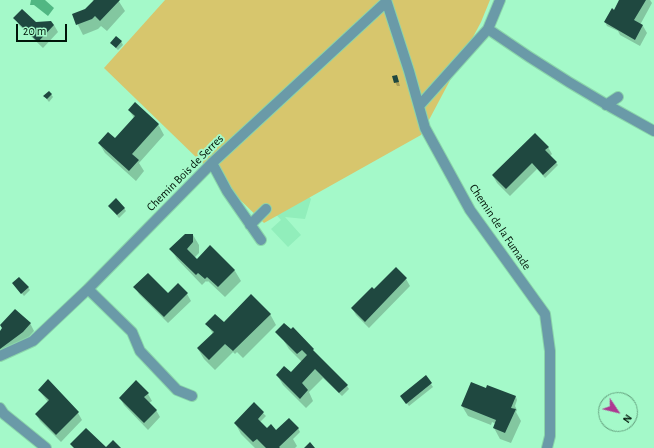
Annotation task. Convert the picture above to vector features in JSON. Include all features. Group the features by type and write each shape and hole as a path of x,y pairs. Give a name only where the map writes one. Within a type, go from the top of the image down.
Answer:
{"street":[{"path":"419,106 488,29 500,0"},
{"name":"Chemin de la Fumade","path":"386,1 425,128 470,210 545,314 550,351 550,436 547,448"},
{"name":"Chemin Bois de Serres","path":"0,356 33,341 88,289 212,163 386,1"},
{"path":"488,29 546,68 606,105 654,131"},
{"path":"606,105 618,97"},
{"path":"212,163 227,191 261,240"},
{"path":"250,225 266,209"},
{"path":"88,289 132,332 140,351 177,390 192,396"},
{"path":"0,408 4,414 46,448"}],"shaded area":[{"path":"31,0 45,0 54,8 48,16 34,5 30,5"},
{"path":"165,0 490,0 481,22 421,135 264,223 104,68"},
{"path":"290,176 311,199 305,219 285,217 301,235 288,247 271,229 281,220 264,201"}],"building":[{"path":"94,0 120,0 100,21 95,16 92,19 76,25 72,14 85,9"},
{"path":"619,0 646,0 634,20 643,25 635,40 604,22 612,8 614,10"},
{"path":"22,9 36,22 51,21 54,25 38,42 13,18"},
{"path":"116,36 122,41 116,48 110,43"},
{"path":"397,75 399,82 394,83 392,76"},
{"path":"49,91 52,94 47,99 43,96"},
{"path":"135,102 159,124 132,154 139,160 129,171 98,143 108,132 115,138 135,116 128,110"},
{"path":"535,133 549,147 545,150 557,162 543,175 532,163 506,189 492,175"},
{"path":"116,198 125,208 117,215 108,206"},
{"path":"185,234 193,234 193,242 187,249 197,259 210,245 235,270 218,287 207,277 205,279 198,273 196,275 169,249"},
{"path":"396,267 407,278 365,322 351,308 372,287 374,289"},
{"path":"148,273 168,293 178,283 188,293 164,317 133,287"},
{"path":"19,277 29,287 21,294 12,283"},
{"path":"251,294 271,314 233,351 225,344 209,360 197,348 214,332 205,324 215,314 224,322"},
{"path":"15,309 31,323 23,332 0,349 0,331 2,328 0,325"},
{"path":"284,323 291,329 293,327 314,349 313,350 348,385 339,393 315,369 302,383 308,390 300,399 276,375 284,366 291,372 307,355 302,350 297,354 275,332"},
{"path":"426,375 432,383 406,404 400,396"},
{"path":"48,379 79,412 56,435 35,414 49,400 38,390"},
{"path":"136,380 149,393 144,397 157,410 144,423 119,398"},
{"path":"471,382 486,388 487,385 516,396 511,408 516,409 505,433 493,428 496,420 461,406"},
{"path":"254,402 264,412 258,419 267,428 271,424 276,430 289,418 299,428 279,447 280,448 266,448 257,439 253,442 234,423"},
{"path":"86,428 106,447 113,440 121,448 74,448 70,444"},
{"path":"310,442 315,448 304,448"}]}
